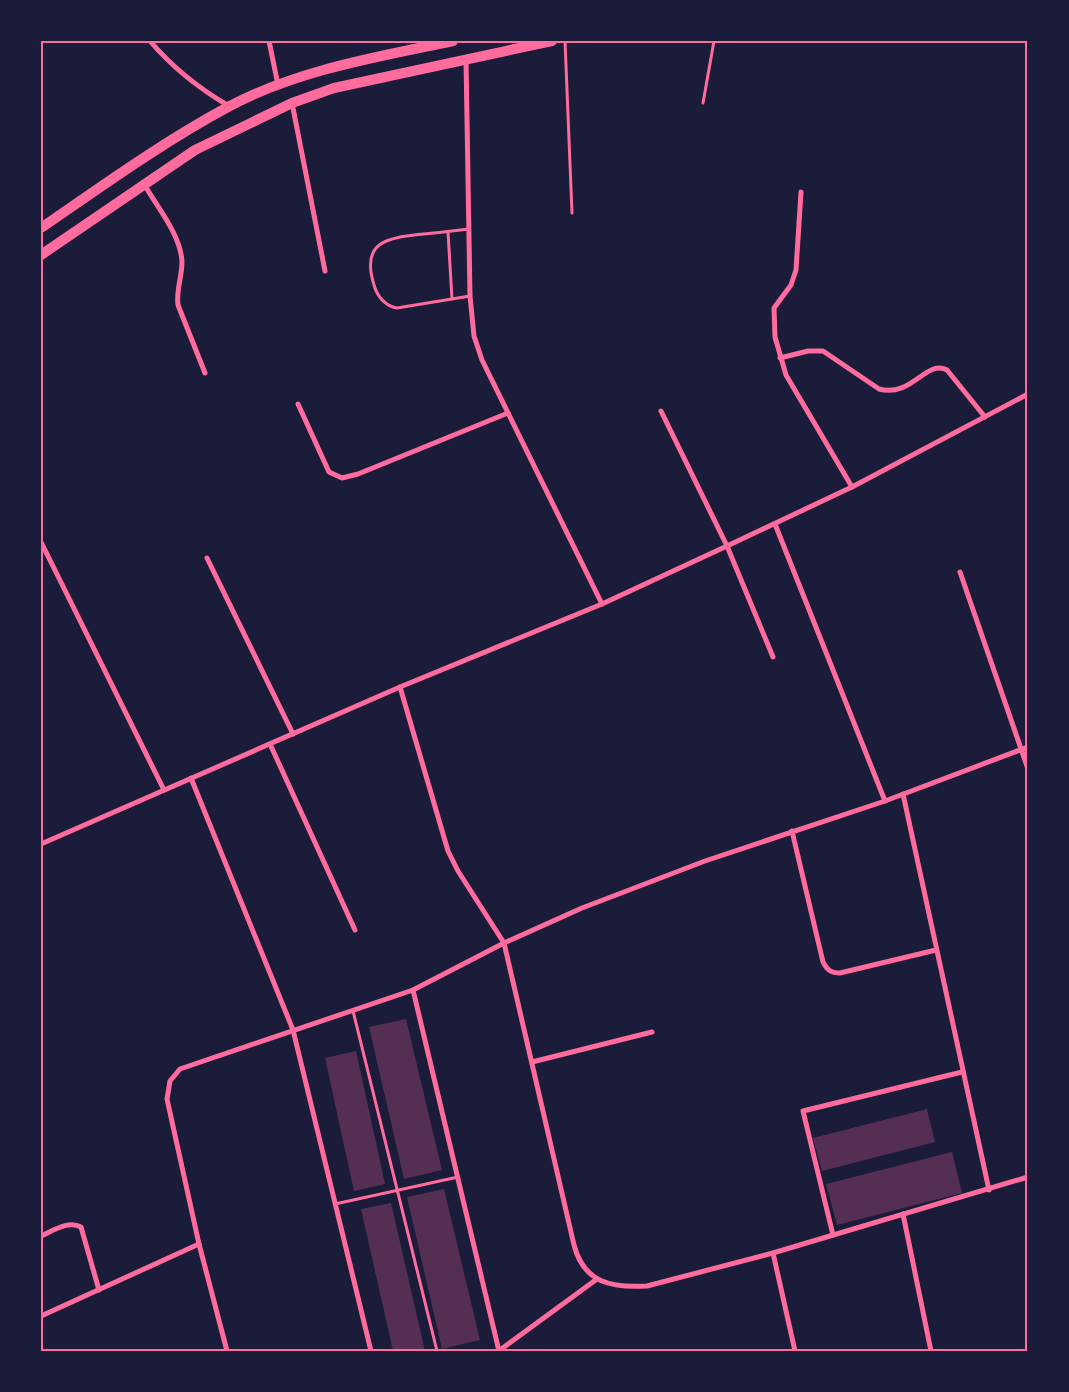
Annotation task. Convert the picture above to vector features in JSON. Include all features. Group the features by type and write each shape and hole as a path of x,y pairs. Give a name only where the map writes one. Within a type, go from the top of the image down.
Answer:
{"highway":[{"path":"41,228 140,161 229,106 278,85 344,64 453,41"},
{"path":"41,255 195,150 292,103 334,88 552,41"}],"street":[{"path":"150,41 170,64 189,80 229,106"},
{"path":"269,41 278,85"},
{"path":"466,59 470,296 474,336 482,360 602,604"},
{"path":"292,103 325,271"},
{"path":"143,184 176,238 182,262 176,294 178,305 205,373"},
{"path":"802,192 796,270 791,285 774,308 775,337 786,375 852,487"},
{"path":"780,358 808,351 823,351 879,389 888,391 906,388 933,368 941,367 947,370 984,417"},
{"path":"41,844 400,687 602,604 852,487 1028,394"},
{"path":"298,404 329,472 342,478 358,474 508,413"},
{"path":"661,411 727,546 773,656"},
{"path":"775,524 885,800"},
{"path":"41,542 164,790"},
{"path":"207,558 293,734"},
{"path":"960,572 1025,748 1028,769"},
{"path":"400,687 448,851 458,871 504,943 578,1260 584,1270 597,1279 620,1286 647,1286 773,1253 1028,1177"},
{"path":"270,744 355,930"},
{"path":"227,1351 199,1244 167,1098 170,1081 180,1069 414,990 504,943 582,908 792,831 903,794 1025,748"},
{"path":"192,778 234,888 293,1030 371,1351"},
{"path":"903,794 989,1190"},
{"path":"792,831 826,969 832,973 840,973 936,950"},
{"path":"414,990 500,1350 597,1279"},
{"path":"532,1062 652,1032"},
{"path":"833,1235 803,1111 962,1072"},
{"path":"903,1214 931,1351"},
{"path":"41,1236 68,1224 81,1227 99,1290"},
{"path":"41,1316 199,1244"},
{"path":"773,1253 795,1351"}],"lane":[{"path":"565,41 572,213"},
{"path":"703,103 714,41"},
{"path":"469,229 392,237 384,240 377,246 371,264 374,285 380,296 390,306 397,308 470,296"},
{"path":"448,232 452,299"},
{"path":"353,1011 437,1351"},
{"path":"334,1204 458,1177"}],"building":[{"path":"406,1019 442,1170 404,1179 369,1027"},
{"path":"356,1051 385,1184 354,1191 325,1058"},
{"path":"927,1109 935,1142 822,1171 813,1138"},
{"path":"952,1152 962,1193 837,1225 826,1184"},
{"path":"444,1189 480,1340 442,1349 407,1197"},
{"path":"391,1203 425,1351 393,1351 361,1209"}]}
